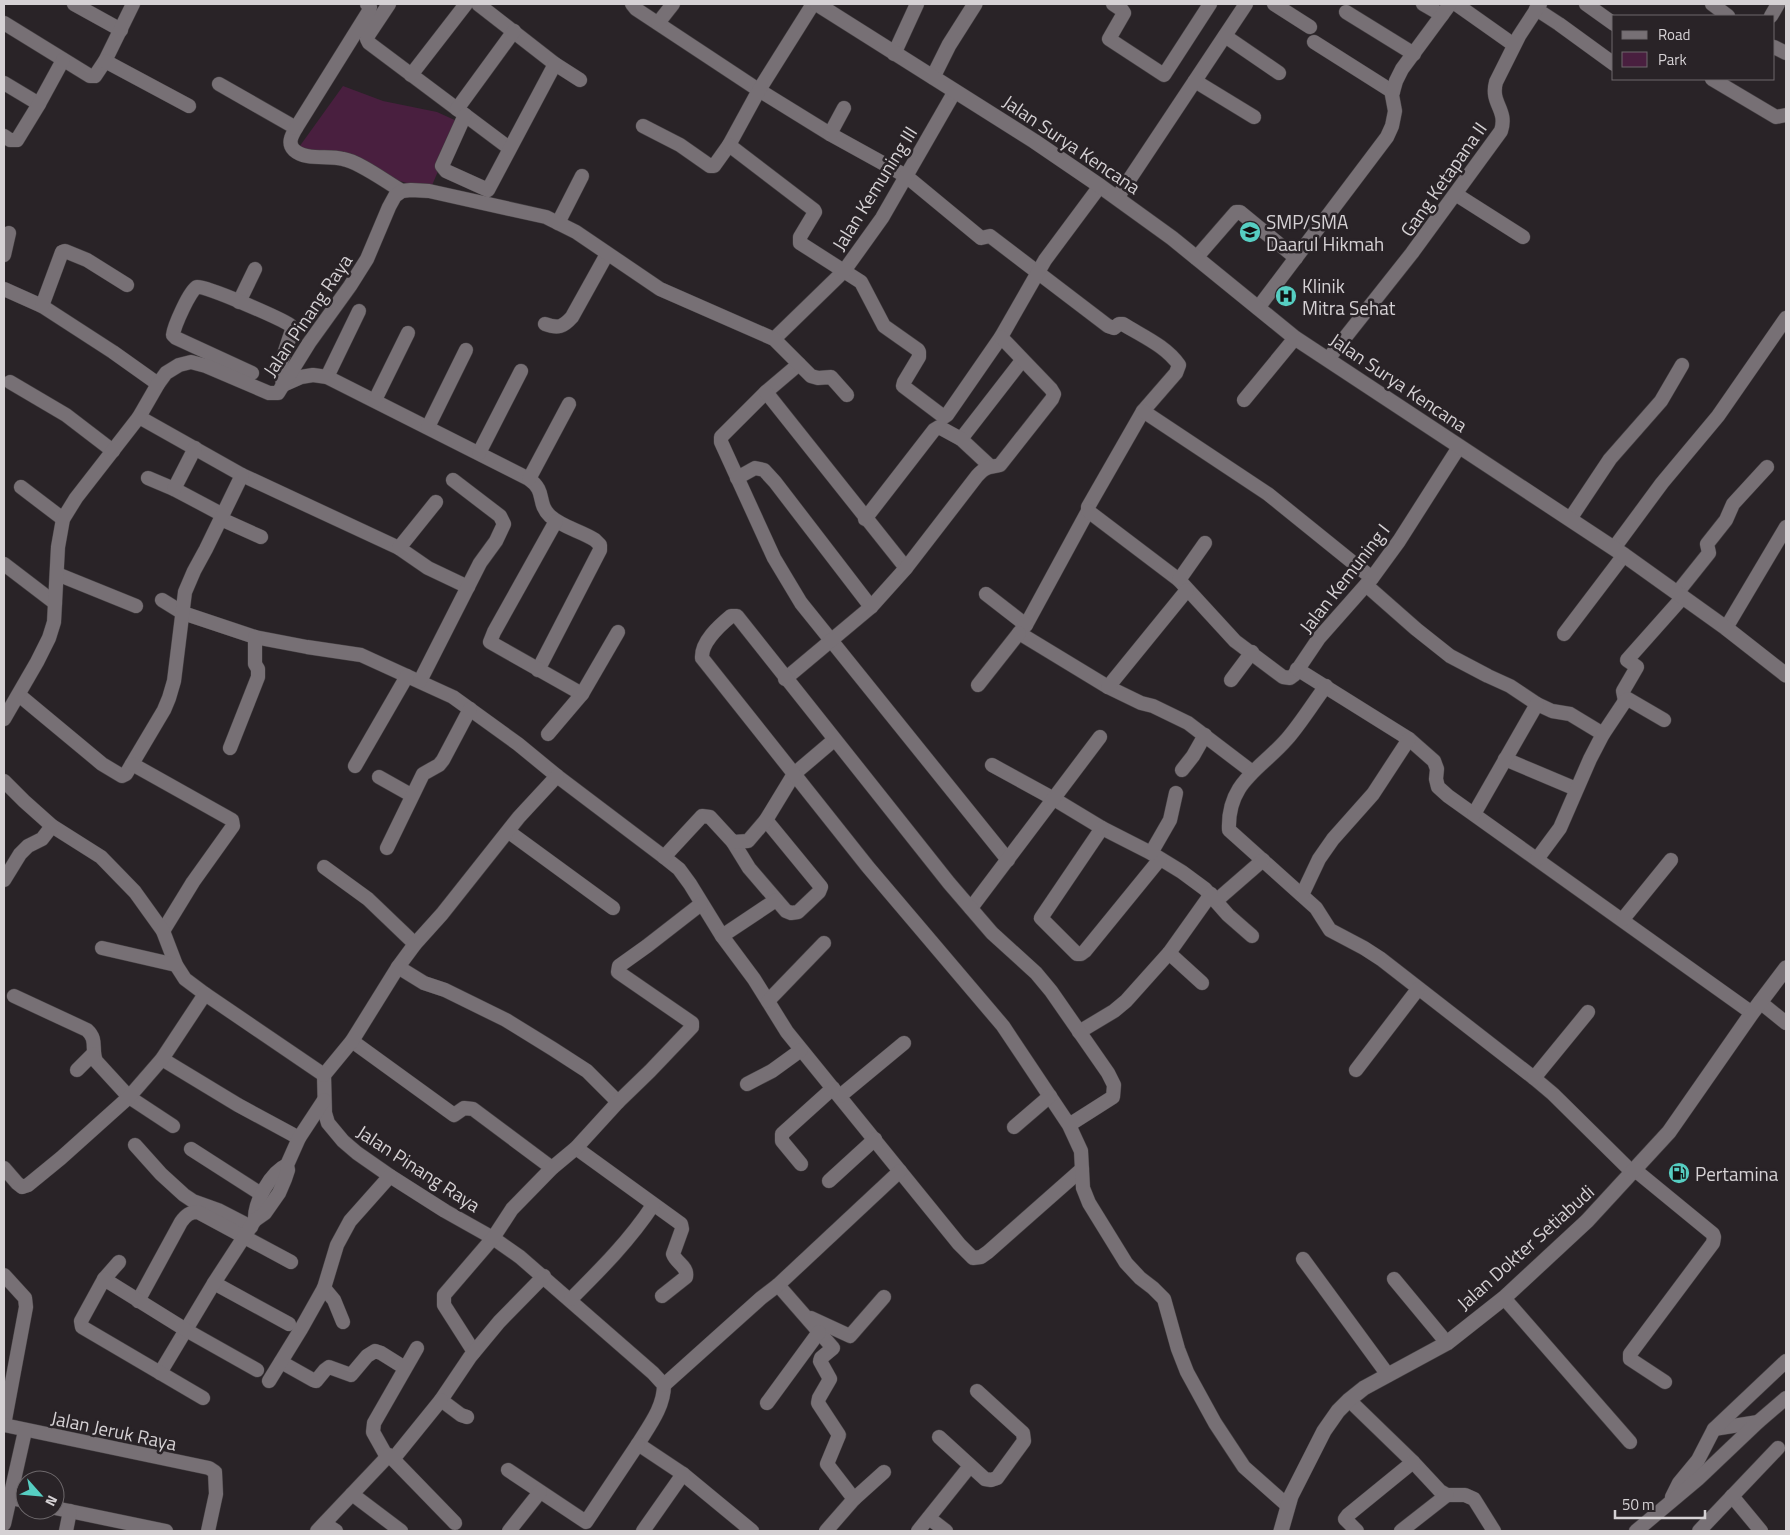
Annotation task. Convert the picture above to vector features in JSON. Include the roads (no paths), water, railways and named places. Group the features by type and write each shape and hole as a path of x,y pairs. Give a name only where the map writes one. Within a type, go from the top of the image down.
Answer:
{"main road":[{"name":"Jalan Surya Kencana","path":"815,4 955,91 1100,186 1196,258 1295,338 1619,551 1726,628 1786,675"},
{"path":"933,77 949,45 975,4"},
{"name":"Jalan Dokter Setiabudi","path":"1281,1531 1285,1504 1324,1431 1338,1411 1348,1400 1364,1388 1447,1342 1504,1298 1587,1221 1669,1132 1756,1007 1786,968"}],"street":[{"path":"74,4 121,30"},
{"path":"4,23 90,76 95,76 121,30 133,4"},
{"path":"367,4 370,7 369,11 291,137 290,144 293,149 300,154 310,156 344,159 402,191 429,191 546,217 576,232 667,293 774,339 814,377 831,378 847,396"},
{"path":"389,4 369,34 367,41 509,148"},
{"path":"411,75 466,4"},
{"path":"478,4 555,64 580,80"},
{"path":"632,4 636,9 759,90 830,134 906,176 980,238 990,236 1108,326 1114,328 1119,324 1123,324 1162,348 1175,360 1178,366 1176,373 1143,412 1122,445 1088,507 1088,511 1022,629 978,685"},
{"path":"658,23 673,4"},
{"path":"643,126 680,145 712,167 714,166 729,145 759,90 815,4"},
{"path":"894,54 917,4"},
{"path":"1113,4 1124,13 1110,39 1164,75 1210,4"},
{"path":"1117,198 1246,4"},
{"path":"1274,4 1310,27"},
{"path":"1423,4 1442,16"},
{"path":"1258,308 1387,137 1392,126 1394,111 1393,92 1396,81 1450,4"},
{"path":"1456,4 1514,45"},
{"path":"1586,4 1612,23"},
{"path":"1772,15 1778,4"},
{"path":"1538,7 1612,63"},
{"name":"Gang Ketapana II","path":"1328,359 1457,195 1501,131 1504,116 1495,98 1494,89 1496,82 1514,45 1538,7"},
{"path":"1711,8 1726,15"},
{"path":"1346,12 1414,54"},
{"path":"514,31 461,112 442,165 445,170 488,190 555,64"},
{"path":"1225,36 1279,73"},
{"path":"1314,42 1393,92"},
{"path":"4,136 10,140 17,140 63,60"},
{"path":"105,60 188,106"},
{"path":"1714,80 1776,117 1786,114"},
{"path":"1195,81 1254,117"},
{"path":"4,83 39,104"},
{"path":"220,84 296,128"},
{"name":"Jalan Kemuning III","path":"774,339 844,271 882,218 955,91"},
{"path":"830,134 844,108"},
{"path":"729,145 814,210 815,212 800,237 800,243 861,282 884,326 920,352 903,386 941,416 945,417 1001,338 1054,246 1100,186"},
{"path":"558,223 582,176"},
{"name":"Jalan Pinang Raya","path":"4,719 49,638 54,622 58,547 63,519 76,498 139,416 166,373 179,365 192,362 206,366 271,394 278,393 309,343 367,259 389,207 395,196 402,191"},
{"path":"1457,195 1523,237"},
{"path":"1196,258 1236,212 1240,212 1296,258"},
{"path":"4,255 9,233"},
{"path":"42,306 62,252 65,251 87,260 127,285"},
{"path":"545,324 556,328 564,326 572,317 607,254"},
{"path":"239,302 255,269"},
{"path":"252,373 173,335 189,296 196,288 200,287 217,292 286,322 292,328 280,366 283,385 301,377 313,375 327,376 528,479 538,486 545,509 556,520 596,540 600,545 600,550 538,670"},
{"path":"4,289 42,306 158,384"},
{"path":"327,376 359,311"},
{"path":"1564,634 1662,484 1718,416 1786,318"},
{"path":"375,400 408,333"},
{"path":"786,679 871,607 906,568 977,476 990,466 1000,465 1054,396 1051,389 1001,338"},
{"path":"1244,400 1295,338"},
{"path":"428,427 466,350"},
{"path":"961,438 1020,363"},
{"path":"799,364 766,392 721,437 721,442 774,558 801,603 1008,860"},
{"path":"1570,519 1610,459 1661,401 1682,365"},
{"path":"479,453 521,371"},
{"path":"10,382 66,415 113,451"},
{"path":"766,392 906,568"},
{"path":"528,479 569,404"},
{"path":"1143,412 1268,494 1369,582 1416,629 1450,656 1510,686 1537,704 1552,711 1570,714 1603,734"},
{"path":"139,416 242,475 399,548 428,568 468,587"},
{"path":"865,518 936,428 941,427 961,438 990,466"},
{"name":"Jalan Kemuning I","path":"1293,674 1319,638 1369,582 1398,541 1459,446"},
{"path":"174,489 195,448"},
{"path":"737,478 755,468 764,470 871,607"},
{"path":"1537,859 1560,828 1576,789 1603,734 1625,700 1623,691 1637,667 1627,660 1680,595 1709,553 1707,544 1726,520 1733,504 1767,468"},
{"path":"19,695 102,764 122,776 126,774 164,710 169,698 174,681 185,592 242,475"},
{"path":"148,478 174,489 261,537"},
{"path":"355,766 413,678 504,524 500,516 454,480"},
{"path":"21,487 63,519"},
{"path":"399,548 436,502"},
{"path":"1088,511 1183,585 1235,641 1283,677 1293,674 1326,686 1408,739 1434,761 1437,769 1436,780 1438,787 1623,919 1756,1007 1786,1023"},
{"path":"556,520 490,642 582,694"},
{"path":"1726,628 1786,527"},
{"path":"1108,687 1183,585 1205,543"},
{"path":"4,564 55,603"},
{"path":"57,574 136,606"},
{"path":"986,594 1022,629 1108,687 1188,723 1251,771"},
{"path":"162,600 183,613 255,637 361,655 453,697 518,744 679,869 722,936 754,979 787,1032 875,1138 959,1244 973,1258 981,1257 988,1252 1082,1169"},
{"path":"1069,1125 1115,1094 1114,1086 1108,1074 1052,991 1036,973 992,933 834,740 737,616 731,616 703,648 702,658 910,918 1003,1026 1069,1125 1081,1151 1082,1188 1089,1203 1130,1268 1164,1299 1178,1349 1187,1372 1215,1423 1244,1467 1285,1504"},
{"path":"548,734 582,694 618,632"},
{"path":"230,748 258,677 258,669 254,664 255,637"},
{"path":"1231,680 1252,652"},
{"path":"1326,686 1289,737 1272,755 1251,771 1238,789 1231,806 1229,830 1316,908 1330,930 1381,959 1534,1078 1554,1094 1634,1171 1713,1234 1713,1243 1630,1354 1630,1359 1665,1382"},
{"path":"1625,700 1628,699 1664,720"},
{"path":"1474,814 1537,704"},
{"path":"387,848 423,774 439,765 443,760 470,709"},
{"path":"1182,770 1193,756 1205,735"},
{"path":"971,908 1100,737"},
{"path":"1302,895 1319,859 1333,839 1373,794 1408,739"},
{"path":"733,842 748,841 766,820 794,774 834,740"},
{"path":"1505,759 1576,789"},
{"path":"132,764 232,820 234,823 193,882 163,931"},
{"path":"992,765 1182,872 1214,897 1228,915 1252,936"},
{"path":"6,789 52,826 101,857 135,892 163,931 176,965 185,979 324,1075 352,1041 398,967 415,944 442,914 519,817 557,776"},
{"path":"379,777 411,796"},
{"path":"1102,828 1041,918 1076,954 1082,954 1085,951 1156,856 1170,820 1176,793"},
{"path":"664,857 702,816 710,817 733,842 749,868 776,900 786,911 793,914 798,912 821,889 766,820"},
{"path":"4,880 20,854 28,846 42,839 52,826"},
{"path":"509,832 613,908"},
{"path":"1080,1032 1114,1011 1126,1001 1169,953 1214,897 1263,860"},
{"path":"1623,919 1671,860"},
{"path":"324,867 368,898 415,944"},
{"path":"722,936 776,900"},
{"path":"474,1352 444,1305 444,1295 494,1238 512,1209 552,1168 576,1148 692,1025 692,1023 618,972 618,968 701,904"},
{"path":"768,1001 824,943"},
{"path":"102,948 176,965"},
{"path":"1169,953 1202,983"},
{"path":"398,967 424,984 445,990 506,1020 587,1071 618,1102"},
{"path":"1356,1070 1418,989"},
{"path":"5,1170 17,1183 22,1186 28,1185 61,1158 129,1097 162,1060 205,994"},
{"path":"14,996 87,1030 93,1035 93,1054 96,1061 129,1097 174,1126"},
{"path":"1534,1078 1588,1012"},
{"path":"352,1041 454,1115 464,1108 473,1109 552,1168"},
{"path":"801,1164 782,1141 782,1134 904,1043"},
{"path":"747,1084 772,1072 801,1050"},
{"path":"78,1070 93,1054"},
{"path":"162,1060 238,1105 299,1138"},
{"name":"Jalan Pinang Raya","path":"324,1075 325,1113 328,1123 342,1141 390,1176 445,1211 494,1238 544,1276 653,1372 664,1386"},
{"path":"1014,1127 1050,1096"},
{"path":"160,1373 214,1283 250,1228 265,1213 280,1193 288,1170 287,1165 299,1138 324,1100"},
{"path":"829,1181 875,1138"},
{"path":"136,1145 161,1174 189,1198 218,1210 250,1228 292,1262"},
{"path":"576,1148 681,1224 682,1229 673,1254 687,1270 687,1274 686,1277 662,1296"},
{"path":"190,1149 261,1194"},
{"path":"250,1228 261,1194 282,1167 287,1165"},
{"path":"508,1470 586,1522 638,1444 664,1396 664,1386 761,1298 778,1285 900,1171"},
{"path":"269,1381 302,1329 324,1288 336,1245 350,1221 390,1176"},
{"path":"571,1299 618,1252 637,1230 653,1205"},
{"path":"138,1301 186,1216 192,1212 198,1212 250,1228"},
{"path":"1303,1259 1388,1375"},
{"path":"119,1262 104,1279 81,1321 82,1327 203,1398"},
{"path":"326,1529 352,1494 390,1458 441,1400 474,1352 498,1322 544,1276"},
{"path":"4,1425 10,1362 26,1306 24,1298 5,1279"},
{"path":"104,1279 186,1330 257,1370"},
{"path":"1394,1279 1447,1342"},
{"path":"214,1283 289,1324"},
{"path":"778,1285 833,1348 820,1361 830,1378 818,1403 840,1435 827,1464 854,1498"},
{"path":"324,1288 334,1300 343,1322"},
{"path":"803,1314 850,1336 884,1297"},
{"path":"1504,1298 1630,1442"},
{"path":"767,1403 819,1332"},
{"path":"417,1348 374,1422 374,1432 390,1458 455,1523"},
{"path":"280,1362 313,1380 316,1380 329,1367 351,1375 367,1356 375,1351 405,1368"},
{"path":"1669,1504 1679,1483 1698,1460 1714,1429 1786,1361"},
{"path":"938,1437 985,1479 997,1478 1024,1441 1023,1433 978,1391"},
{"path":"1636,1531 1698,1479 1786,1398"},
{"path":"441,1400 460,1415 467,1417"},
{"path":"1348,1400 1413,1462 1440,1491 1447,1495 1465,1495 1474,1499 1494,1531"},
{"path":"1714,1429 1758,1422"},
{"name":"Jalan Jeruk Raya","path":"4,1425 209,1468 215,1472 216,1494 208,1531"},
{"path":"4,1524 26,1431"},
{"path":"638,1444 683,1474 752,1531"},
{"path":"1698,1531 1778,1448"},
{"path":"1357,1531 1345,1519 1348,1515 1413,1462"},
{"path":"918,1531 970,1466"},
{"path":"826,1531 854,1498 884,1472"},
{"path":"643,1531 683,1474"},
{"path":"509,1531 540,1492"},
{"path":"352,1494 401,1531"},
{"path":"1401,1531 1447,1495"},
{"path":"1732,1496 1761,1531"},
{"path":"10,1498 15,1499"},
{"path":"65,1510 138,1528 166,1531"},
{"path":"66,1531 70,1511"},
{"path":"929,1518 946,1531"}],"place":[{"name":"SMP/SMA Daarul Hikmah","path":"1250,232"},
{"name":"Klinik Mitra Sehat","path":"1286,296"},
{"name":"Pertamina","path":"1679,1173"}]}
